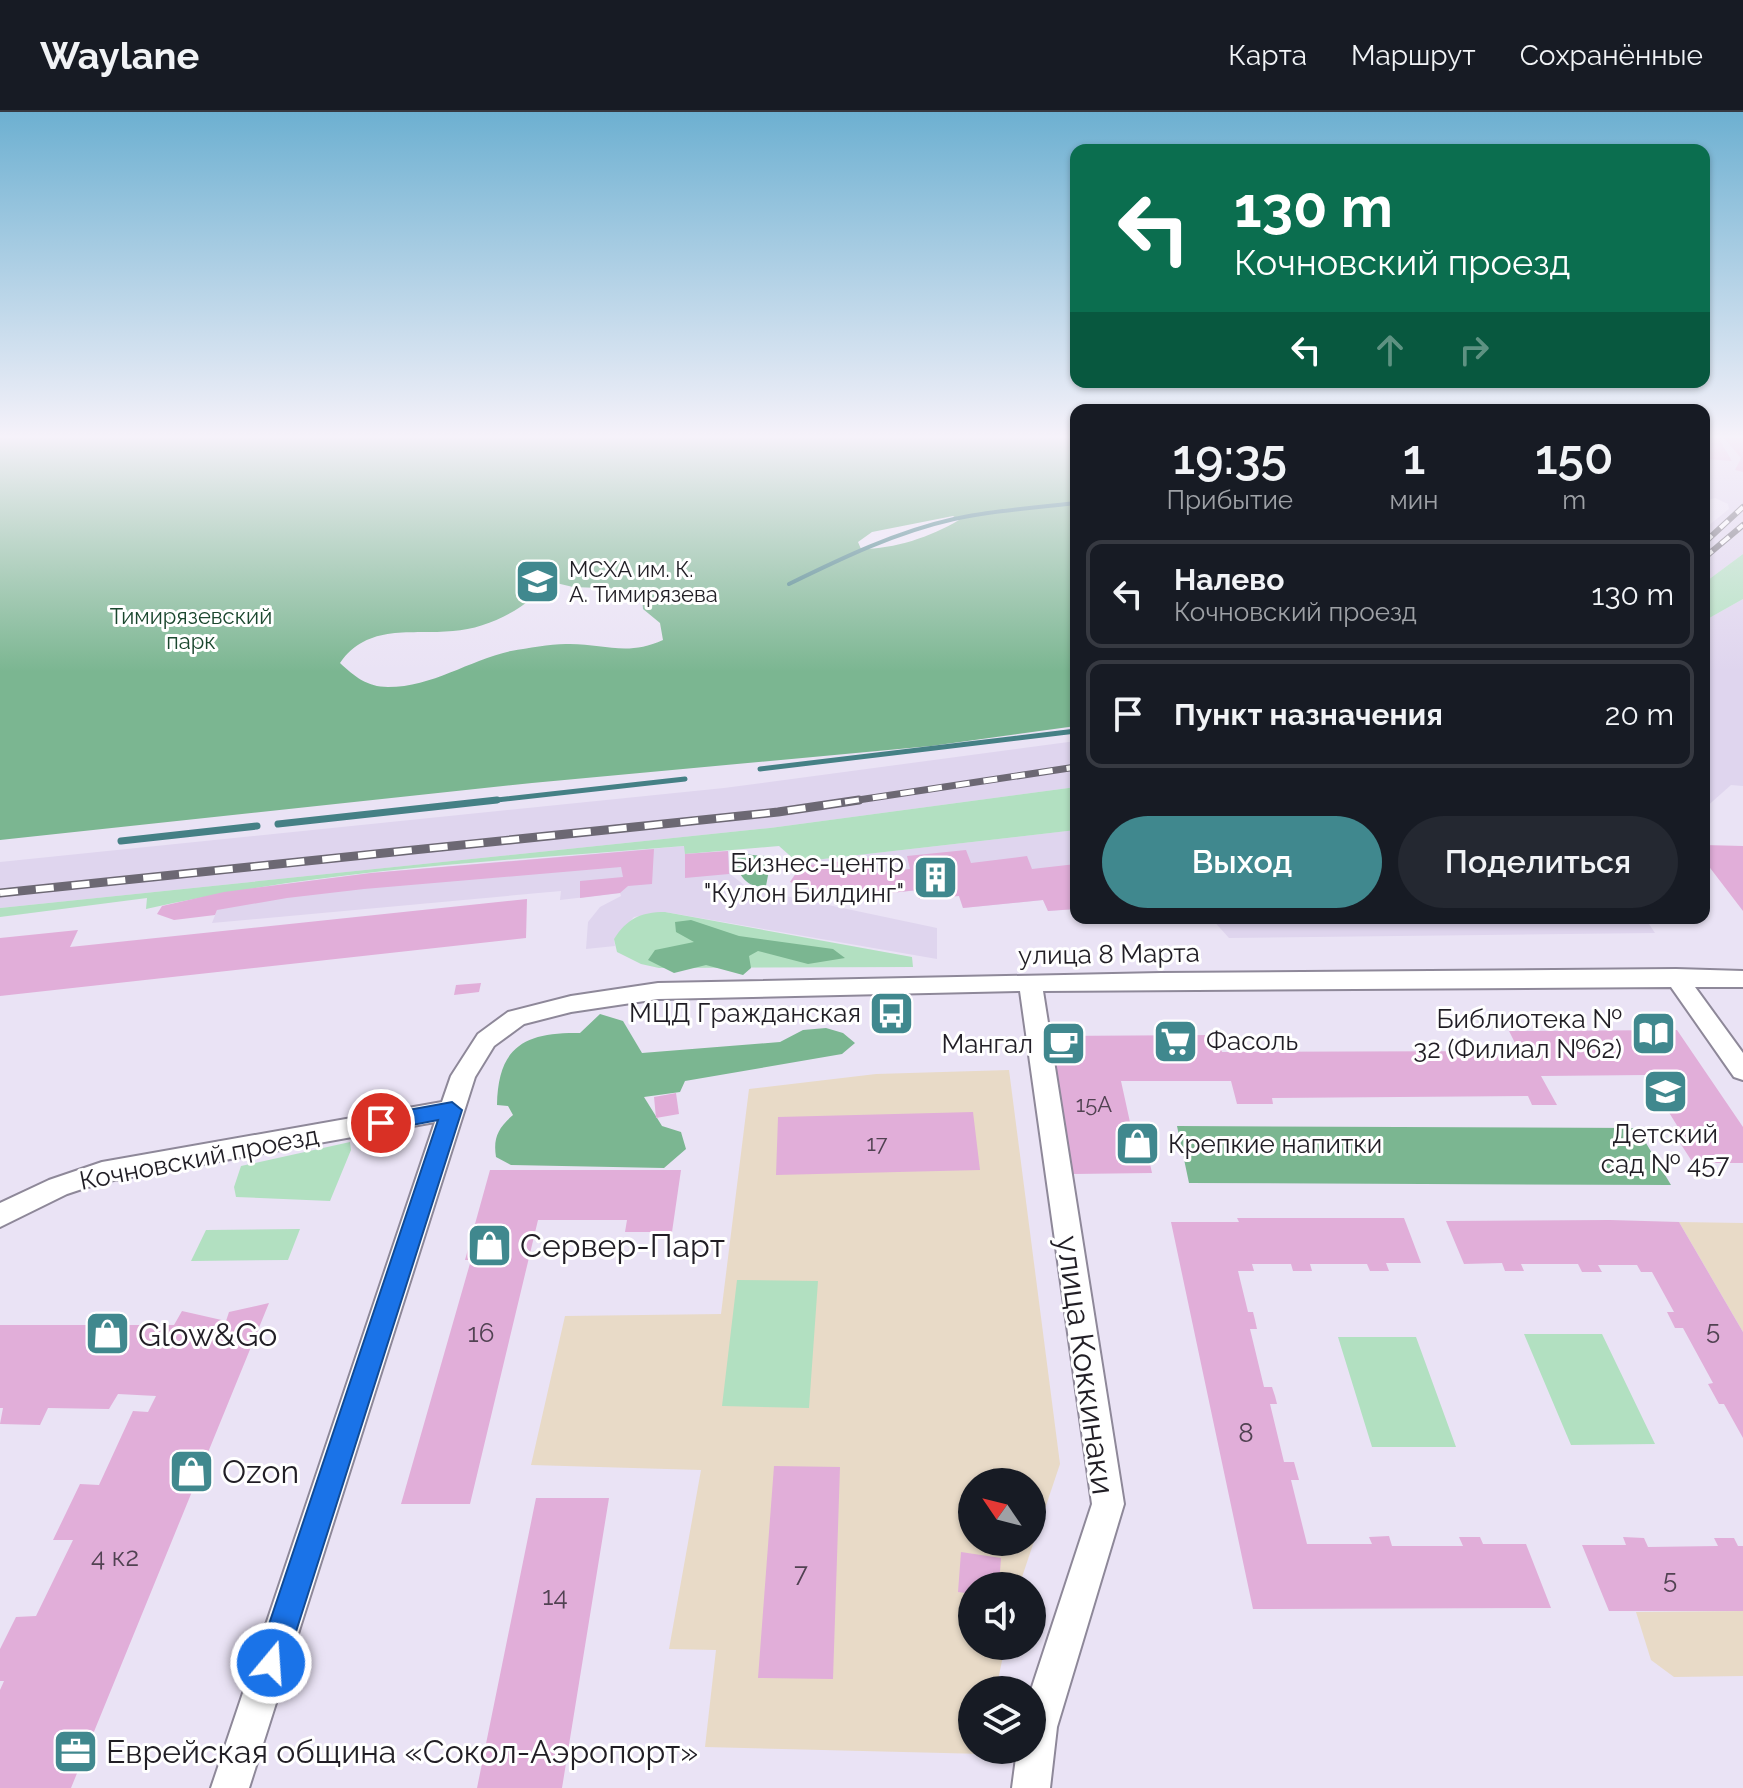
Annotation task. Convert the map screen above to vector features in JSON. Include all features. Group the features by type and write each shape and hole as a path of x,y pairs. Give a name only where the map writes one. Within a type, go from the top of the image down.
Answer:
{"street":[{"path":"1676,977 1743,1071"},
{"name":"улица 8 Марта","path":"452,1110 463,1076 486,1040 516,1018 543,1010 658,991 1030,983 1743,979"},
{"name":"улица Коккинаки","path":"1030,983 1108,1504 1038,1727 1031,1788"},
{"path":"230,1788 452,1110"},
{"name":"Кочновский проезд","path":"0,1216 58,1187 102,1172 452,1110"}],"shaded area":[{"path":"1721,515 1743,515 1743,554 1710,579 1710,524"},
{"path":"1743,599 1743,786 1731,785 1710,804 1710,618"},
{"path":"1070,742 1070,788 770,828 0,908 0,862 724,788"},
{"name":"Бизнес-центр \"Кулон Билдинг\"","path":"1070,831 1070,909 1048,911 1043,900 963,908 959,896 919,899 917,890 855,897 825,894 790,882 800,866 797,862"},
{"path":"685,846 685,854 728,851 730,874 748,888 937,928 937,959 665,912 634,917 614,939 615,946 586,949 588,922 600,907 621,896 620,893 560,900 561,891 212,923 224,892 371,873"},
{"path":"1216,924 1649,924 1655,933 1229,938"},
{"path":"1009,1070 1060,1464 1046,1506 1046,1468 958,1468 958,1556 1029,1556 1024,1572 958,1572 958,1660 1002,1660 999,1676 958,1676 958,1753 705,1747 716,1650 669,1649 701,1470 531,1465 565,1316 721,1314 749,1089 876,1074"},
{"path":"1679,1222 1743,1223 1743,1332"},
{"path":"1743,1611 1743,1676 1674,1677 1651,1660 1636,1612"}],"green space":[{"name":"Тимирязевский парк","path":"0,515 1070,515 1070,727 931,746 532,783 0,840","holes":["953,516 959,520 936,532 887,547 861,549 858,542 872,532","531,577 573,587 627,589 642,597 643,609 660,623 663,640 637,648 566,644 511,651 404,686 380,687 367,683 340,663 351,650 377,636 464,630 495,620 532,598 522,583"]},
{"path":"1743,554 1743,599 1710,618 1710,579"},
{"path":"1070,788 1070,831 797,862 779,846 685,854 684,846 481,862 279,884 146,909 147,898 0,917 0,908 770,828"},
{"path":"742,854 765,856 770,865 766,886 753,885 741,875 733,859"},
{"path":"665,912 912,957 913,967 659,968 641,964 617,952 614,939 624,926 641,915"},
{"path":"691,920 739,936 833,949 845,958 808,964 758,951 749,956 751,968 743,975 706,965 674,973 648,960 655,950 694,942 676,932 675,922"},
{"path":"600,1014 623,1021 642,1053 780,1042 803,1030 826,1028 843,1033 855,1043 842,1054 685,1081 680,1092 644,1097 662,1126 681,1132 686,1149 664,1168 511,1165 496,1157 498,1134 513,1115 508,1106 497,1105 499,1085 509,1056 529,1040 560,1033 580,1033"},
{"path":"1177,1126 1637,1128 1671,1185 1189,1183"},
{"path":"350,1142 351,1150 330,1201 236,1197 234,1187 241,1166"},
{"path":"300,1229 288,1260 191,1261 206,1230"},
{"path":"737,1280 818,1281 809,1408 722,1406"},
{"path":"1524,1334 1602,1334 1655,1444 1571,1445"},
{"path":"1338,1337 1416,1337 1456,1447 1372,1447"}],"building":[{"path":"1710,845 1743,846 1743,911 1710,868"},
{"path":"654,849 652,884 628,886 620,893 580,898 580,881 623,877 621,867 287,898 217,910 215,915 174,920 157,914 162,906 224,892 371,873"},
{"name":"Бизнес-центр \"Кулон Билдинг\"","path":"966,850 971,863 1027,856 1032,869 1070,865 1070,909 1048,911 1043,900 963,908 959,896 919,899 918,890 855,897 825,894 790,882 801,866 870,858 874,873 910,869 907,856"},
{"path":"728,851 729,874 685,878 685,854"},
{"path":"527,899 526,938 0,996 0,938 78,930 70,947"},
{"path":"481,983 479,992 454,995 456,985"},
{"path":"1677,1030 1743,1127 1743,1163 1693,1163 1673,1132 1681,1132 1646,1075 1541,1076 1557,1105 1532,1105 1528,1096 1272,1098 1273,1104 1237,1104 1231,1081 1121,1081 1133,1136 1144,1136 1152,1173 1073,1174 1051,1036 1217,1035 1222,1052 1519,1051 1509,1031"},
{"path":"676,1093 679,1114 656,1118 654,1097"},
{"path":"973,1112 980,1170 776,1175 778,1117"},
{"path":"490,1170 681,1170 672,1232 625,1232 627,1220 538,1220 470,1504 401,1504 471,1260 465,1260"},
{"path":"1237,1218 1404,1218 1421,1263 1386,1263 1389,1271 1370,1271 1367,1264 1310,1264 1312,1271 1293,1271 1291,1264 1252,1264 1254,1271 1238,1271 1248,1312 1253,1312 1255,1320 1257,1329 1250,1329 1264,1387 1272,1387 1277,1404 1270,1404 1284,1462 1294,1462 1299,1480 1291,1480 1307,1544 1372,1544 1369,1537 1389,1536 1392,1546 1463,1546 1459,1537 1480,1537 1483,1544 1526,1544 1551,1608 1253,1609 1171,1222 1239,1222"},
{"path":"1446,1221 1679,1222 1743,1332 1743,1438 1724,1404 1719,1404 1708,1384 1713,1383 1683,1328 1675,1328 1667,1312 1674,1312 1652,1272 1641,1272 1637,1265 1598,1265 1602,1272 1582,1272 1578,1264 1521,1264 1524,1271 1505,1271 1502,1263 1464,1264"},
{"path":"269,1303 71,1788 0,1788 0,1690 4,1681 0,1681 0,1649 16,1617 36,1616 73,1540 53,1540 80,1484 99,1485 133,1411 148,1412 156,1396 118,1394 109,1409 48,1408 40,1425 0,1424 3,1408 0,1408 0,1325 174,1325 182,1311 226,1321 229,1312"},
{"path":"774,1466 840,1467 833,1679 758,1678"},
{"path":"536,1498 609,1498 562,1788 477,1788"},
{"path":"1623,1537 1644,1538 1648,1547 1718,1546 1714,1538 1734,1538 1738,1546 1743,1546 1743,1611 1609,1611 1582,1545 1626,1545"},
{"path":"961,1556 1001,1558 1000,1572 960,1572"}],"waterway":[{"path":"789,584 911,531 973,515"},
{"path":"760,769 1070,732"},
{"path":"492,801 685,779"},
{"path":"492,801 497,800"},
{"path":"278,824 492,801"},
{"path":"479,802 492,801"},
{"path":"121,841 257,826"}],"railway":[{"path":"1710,537 1734,515"},
{"path":"1710,553 1743,525"},
{"path":"845,802 1070,768"},
{"path":"0,893 778,812 859,800"}],"place":[{"name":"МСХА им. К. А. Тимирязева","path":"538,582"},
{"name":"Бизнес-центр \"Кулон Билдинг\"","path":"935,878"},
{"name":"МЦД Гражданская","path":"892,1013"},
{"name":"Библиотека № 32 (Филиал №62)","path":"1653,1034"},
{"name":"Фасоль","path":"1175,1041"},
{"name":"Мангал","path":"1064,1044"},
{"name":"Детский сад № 457","path":"1665,1091"},
{"name":"Крепкие напитки","path":"1137,1144"},
{"name":"Сервер-Парт","path":"489,1245"},
{"name":"Glow&Go","path":"107,1334"},
{"name":"Ozon","path":"191,1471"},
{"name":"Еврейская община «Сокол-Аэропорт»","path":"75,1751"}],"route":[{"path":"271,1663 452,1110 381,1123"}]}
